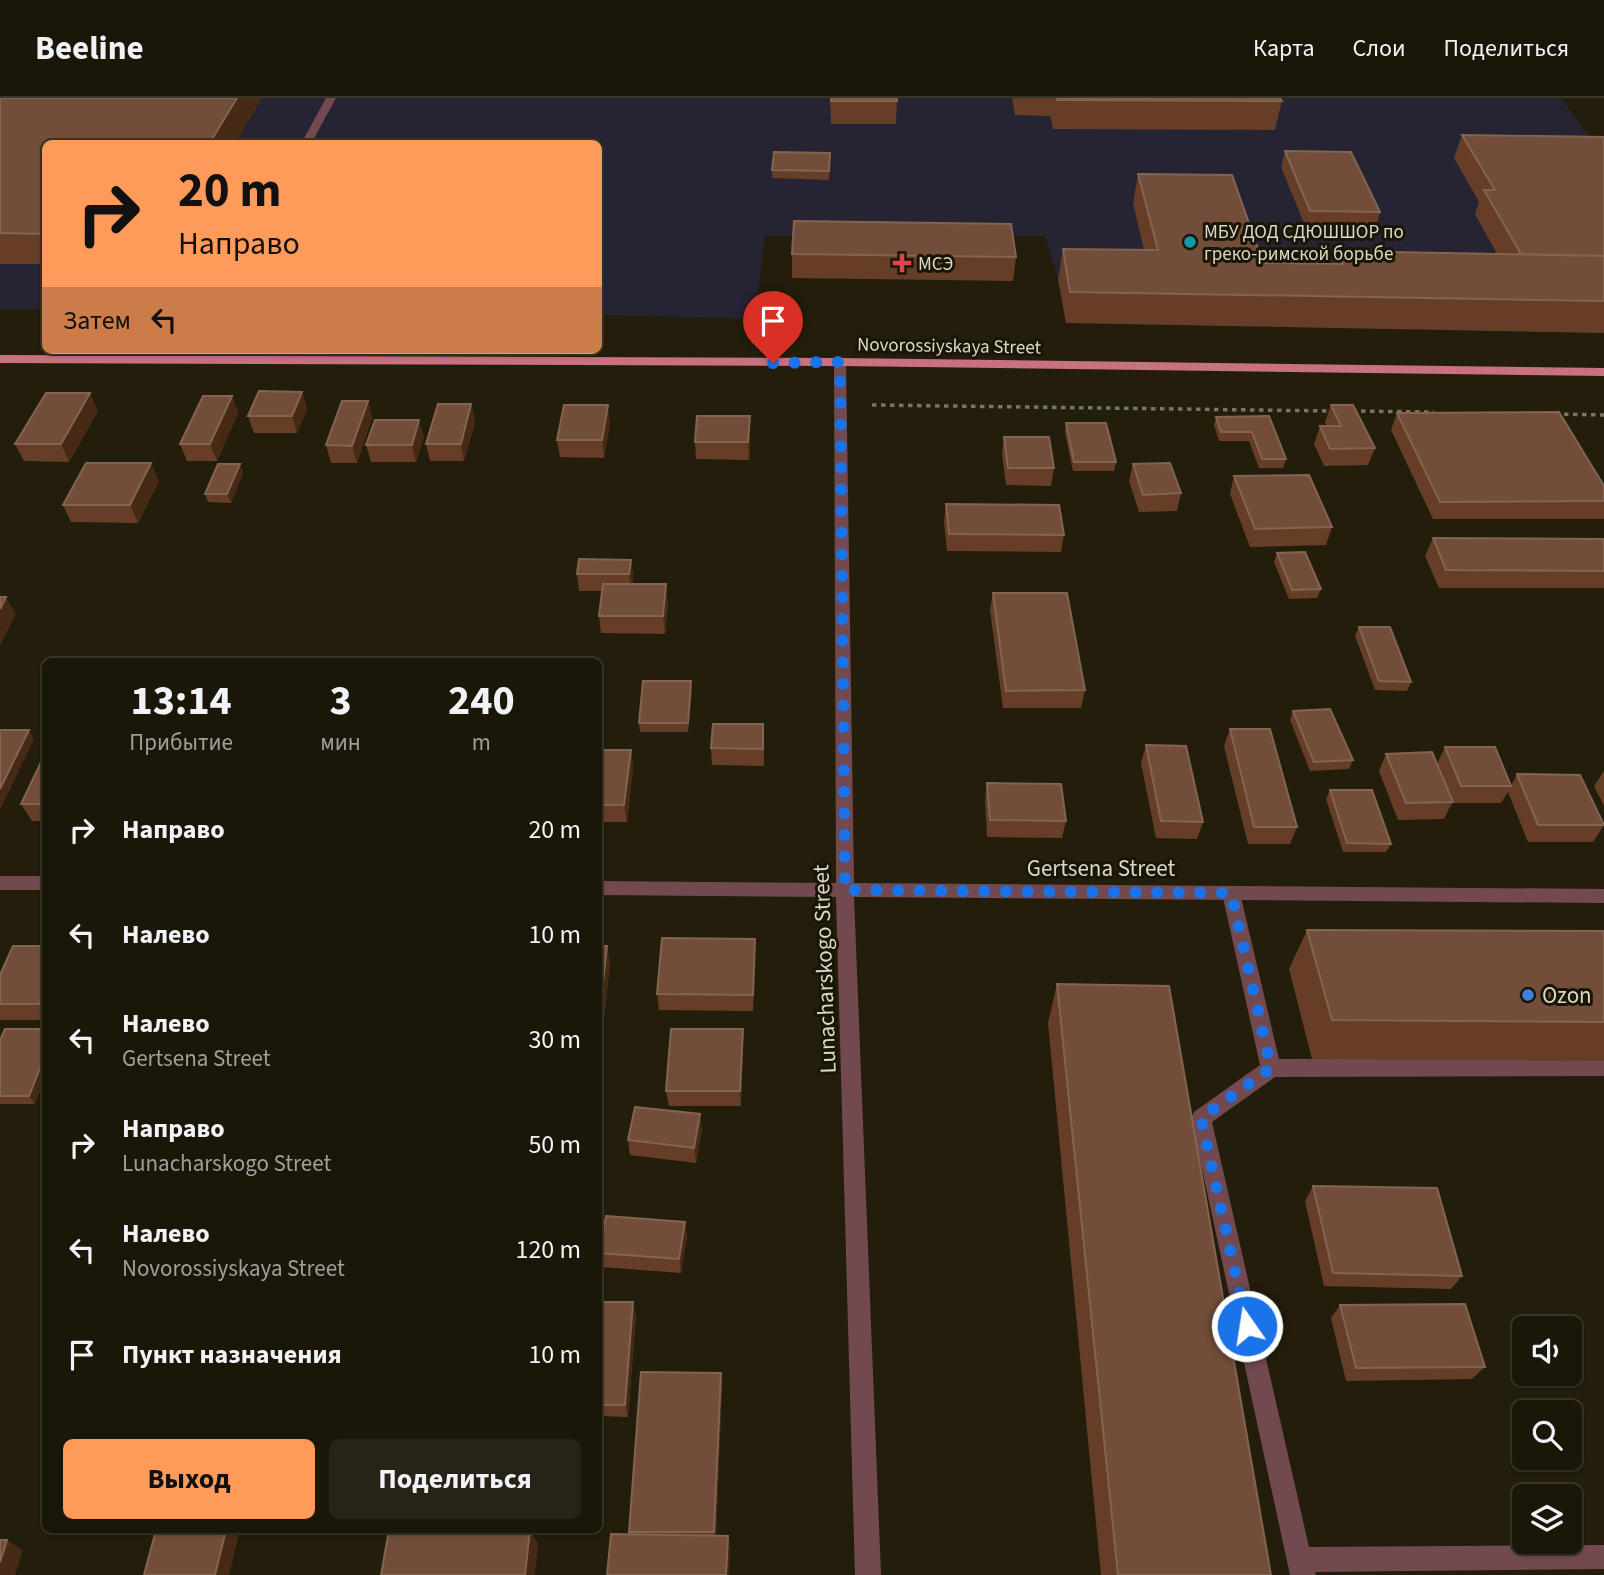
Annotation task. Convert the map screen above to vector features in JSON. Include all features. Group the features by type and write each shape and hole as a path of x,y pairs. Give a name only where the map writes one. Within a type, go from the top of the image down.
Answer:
{"main road":[{"name":"Novorossiyskaya Street","path":"0,359 198,355 1604,372"}],"street":[{"path":"308,140 331,98"},
{"name":"Lunacharskogo Street","path":"840,362 845,890 868,1575"},
{"path":"0,883 42,883"},
{"name":"Gertsena Street","path":"602,888 1604,896"},
{"path":"1231,893 1271,1068"},
{"path":"1604,1067 1271,1068 1201,1118 1301,1568 1604,1557"}],"path":[{"path":"840,404 1441,412"},
{"path":"1549,414 1604,415"}],"shaded area":[{"path":"0,98 1561,98 1604,156 1604,333 1066,323 1058,279 1045,236 765,236 755,319 602,315 602,140 42,140 42,309 0,309"}],"building":[{"path":"0,98 237,98 211,140 42,140 42,234 0,233"},
{"path":"831,98 897,98 897,101 831,101"},
{"path":"1280,98 1282,101 1057,100"},
{"path":"1462,135 1604,137 1604,256 1521,254 1484,190 1495,190"},
{"path":"1285,151 1351,152 1380,212 1310,211"},
{"path":"774,152 830,153 829,171 772,170"},
{"path":"1138,174 1232,175 1263,263 1343,264 1338,251 1604,256 1604,301 1070,292 1063,249 1158,250"},
{"path":"794,221 1011,224 1016,257 792,254"},
{"path":"259,391 302,392 292,416 248,416"},
{"path":"46,393 90,393 61,444 15,444"},
{"path":"203,396 232,396 210,444 180,444"},
{"path":"342,401 368,401 352,446 326,445"},
{"path":"438,404 471,404 461,444 426,444"},
{"path":"564,405 608,405 602,440 557,440"},
{"path":"1331,405 1353,405 1375,448 1330,449 1320,426 1341,426"},
{"path":"1559,412 1604,486 1604,501 1440,502 1397,413"},
{"path":"697,416 750,416 748,442 695,442"},
{"path":"1269,416 1286,459 1262,459 1252,432 1221,432 1216,417"},
{"path":"375,420 419,420 412,445 366,445"},
{"path":"1066,423 1106,423 1116,462 1074,462"},
{"path":"1004,437 1049,437 1054,468 1008,468"},
{"path":"86,463 151,463 130,505 63,505"},
{"path":"1170,463 1181,493 1143,495 1133,464"},
{"path":"218,464 240,464 227,494 205,494"},
{"path":"1309,475 1332,527 1255,529 1234,476"},
{"path":"946,504 1059,505 1064,535 949,534"},
{"path":"1433,538 1604,539 1604,571 1446,570"},
{"path":"1305,552 1321,589 1292,590 1277,553"},
{"path":"579,559 631,560 629,574 577,574"},
{"path":"603,584 666,584 663,616 599,616"},
{"path":"993,593 1067,593 1085,690 1006,691"},
{"path":"0,597 6,597 0,609"},
{"path":"1359,627 1390,627 1411,682 1379,681"},
{"path":"643,681 691,681 688,723 639,723"},
{"path":"1330,709 1353,760 1314,762 1293,711"},
{"path":"713,724 763,724 763,749 711,748"},
{"path":"1230,729 1270,729 1297,827 1254,827"},
{"path":"0,730 29,730 0,789"},
{"path":"1146,745 1186,746 1203,822 1161,821"},
{"path":"1445,747 1495,747 1511,786 1461,786"},
{"path":"602,750 631,750 624,805 602,805"},
{"path":"1432,752 1453,802 1406,803 1386,754"},
{"path":"42,760 42,804 21,804"},
{"path":"1517,774 1580,775 1604,825 1538,825"},
{"path":"987,783 1061,784 1066,821 990,820"},
{"path":"1330,790 1372,790 1391,844 1347,843"},
{"path":"1307,930 1604,931 1604,1022 1332,1020"},
{"path":"662,938 755,939 753,995 657,994"},
{"path":"13,946 42,946 42,998 39,1004 0,1004 0,975"},
{"path":"602,946 607,946 602,993"},
{"path":"1057,984 1169,986 1271,1575 1118,1575"},
{"path":"5,1029 42,1029 42,1063 29,1096 0,1096 0,1040"},
{"path":"671,1029 743,1029 740,1091 666,1091"},
{"path":"635,1107 700,1114 694,1148 628,1140"},
{"path":"1313,1186 1437,1188 1462,1276 1333,1273"},
{"path":"606,1216 685,1222 679,1259 602,1253"},
{"path":"602,1302 633,1302 625,1405 602,1405"},
{"path":"1465,1304 1485,1367 1356,1368 1340,1305"},
{"path":"641,1372 721,1373 714,1532 629,1532"},
{"path":"155,1533 225,1533 215,1575 144,1575"},
{"path":"388,1533 530,1533 525,1575 381,1575"},
{"path":"611,1534 728,1536 726,1575 607,1575"},
{"path":"0,1540 7,1540 0,1562"}],"place":[{"name":"МБУ ДОД СДЮШШОР по греко-римской борьбе","path":"1190,242"},
{"name":"МСЭ","path":"902,263"},
{"name":"Ozon","path":"1528,995"}],"route":[{"path":"773,363 840,362 845,890 1231,893 1271,1068 1201,1118 1247,1326"}]}
